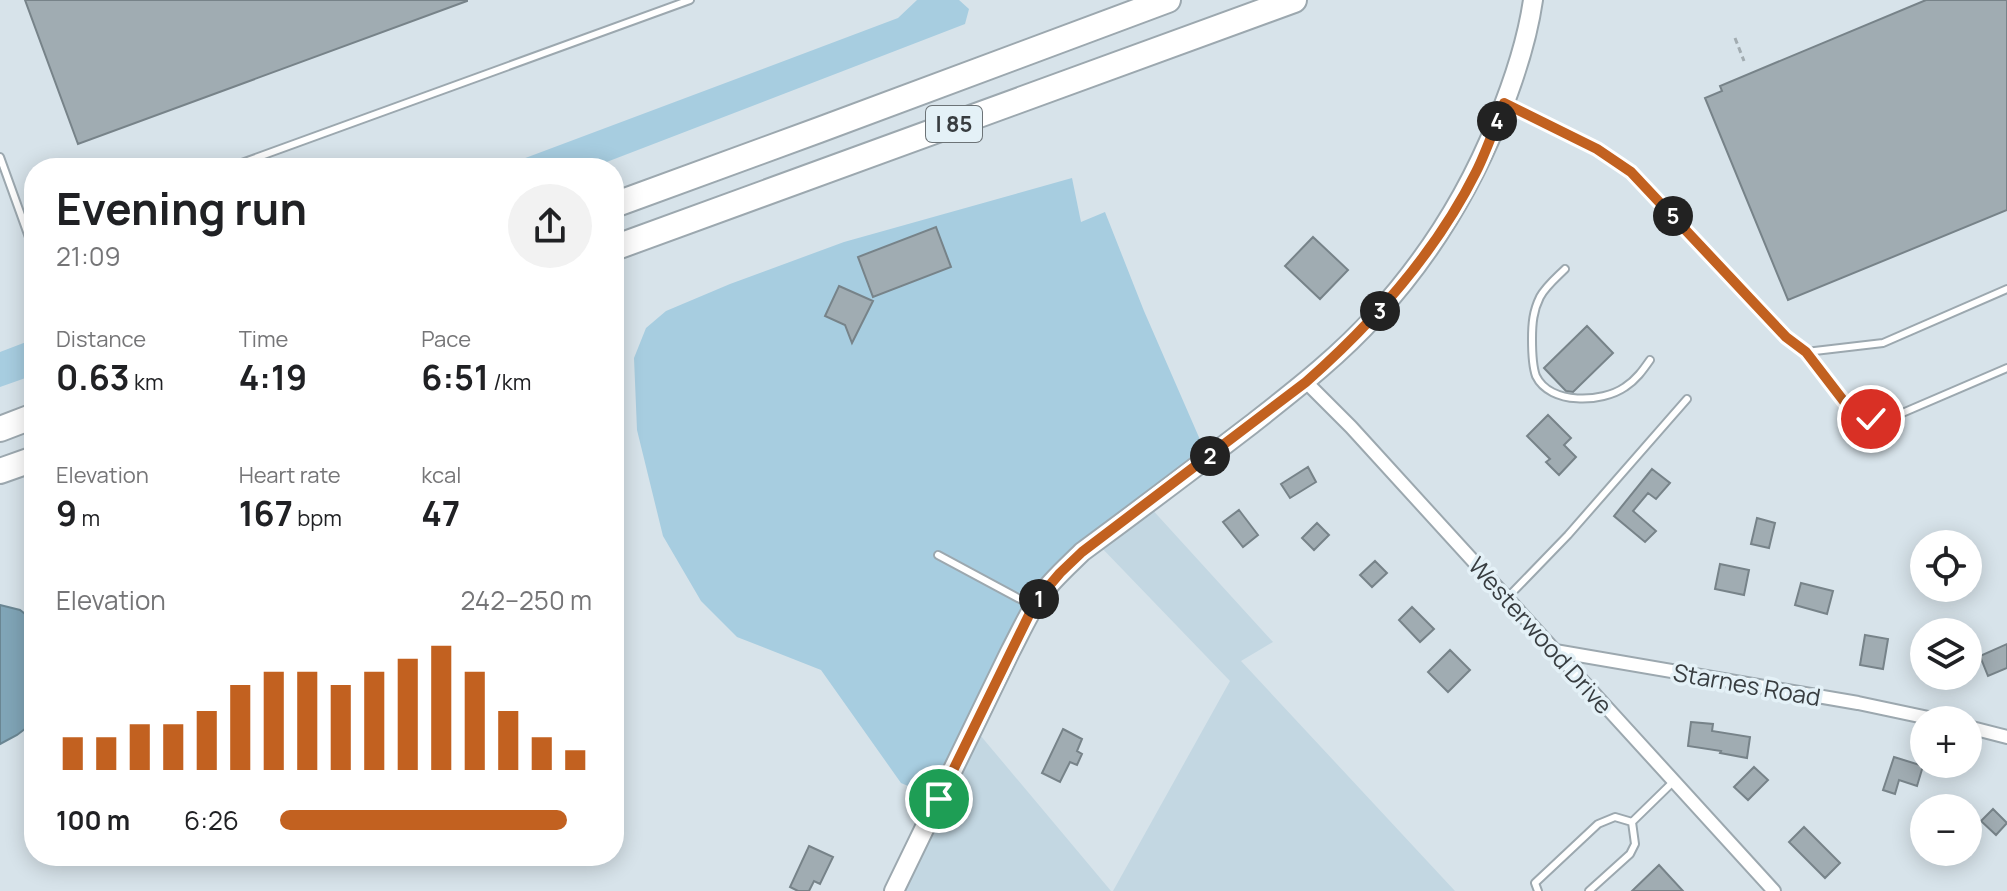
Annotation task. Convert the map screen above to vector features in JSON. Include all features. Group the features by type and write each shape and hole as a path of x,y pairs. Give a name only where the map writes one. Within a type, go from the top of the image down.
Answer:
{"highway":[{"name":"I 85","path":"624,201 1168,0"},
{"name":"I 85","path":"624,244 1294,0"},
{"path":"0,429 24,420"},
{"path":"0,471 24,463"}],"street":[{"path":"894,891 1010,652 1043,593 1082,552 1306,382 1374,318 1421,260 1475,174 1517,66 1533,0"},
{"name":"Westerwood Drive","path":"1306,382 1351,427 1774,891"},
{"name":"Starnes Road","path":"1555,651 1910,714"},
{"path":"1982,731 2007,737"}],"lane":[{"path":"256,158 690,0"},
{"path":"1504,103 1597,149 1631,172 1786,337 1806,352 1846,404 1871,419 1900,414 2007,368"},
{"path":"0,157 24,223"},
{"path":"1565,269 1544,292 1533,314 1534,369 1541,382 1564,398 1584,399 1626,387 1650,360"},
{"path":"1806,352 1883,343 2007,289"},
{"path":"1507,598 1568,535 1687,399"},
{"path":"938,555 1034,607"},
{"path":"1632,822 1674,781"},
{"path":"1538,891 1535,883 1598,824 1615,817 1632,822"},
{"path":"1589,891 1630,854 1635,844 1632,822"}],"path":[{"path":"1735,38 1744,61"}],"shaded area":[{"path":"917,0 959,0 969,9 965,24 617,158 526,158 898,18"},
{"path":"1072,178 1081,222 1105,212 1208,458 1043,593 939,799 901,783 821,670 737,637 701,601 663,536 637,430 634,358 646,328 666,311 730,284 844,242"},
{"path":"24,343 24,379 0,387 0,352"},
{"path":"1149,506 1273,642 1241,661 1455,891 1113,891 1230,681 1098,544"},
{"path":"0,605 24,613 24,730 0,744"},
{"path":"975,729 1111,891 897,891"}],"building":[{"path":"25,0 467,0 467,1 78,144"},
{"path":"1926,0 2007,0 2007,210 1788,300 1705,98 1722,91 1720,86"},
{"path":"936,227 951,267 873,297 858,257"},
{"path":"1313,237 1348,270 1320,299 1285,266"},
{"path":"839,286 873,301 852,343 845,325 825,316"},
{"path":"1587,326 1613,353 1573,392 1566,391 1544,368"},
{"path":"1548,415 1571,438 1564,445 1576,457 1559,475 1546,462 1550,459 1527,436"},
{"path":"1308,467 1316,482 1290,498 1281,484"},
{"path":"1652,469 1670,483 1656,499 1648,493 1633,511 1656,531 1645,542 1614,516"},
{"path":"1239,510 1258,535 1243,547 1223,522"},
{"path":"1757,518 1775,523 1769,548 1751,544"},
{"path":"1317,523 1329,535 1314,550 1302,538"},
{"path":"1375,561 1387,573 1372,587 1360,575"},
{"path":"1720,564 1749,570 1744,595 1715,589"},
{"path":"1801,583 1833,591 1827,614 1795,605"},
{"path":"1412,607 1434,629 1420,642 1399,620"},
{"path":"1865,635 1888,639 1883,669 1860,665"},
{"path":"2007,644 2007,668 1988,676 1982,655"},
{"path":"1450,650 1470,670 1448,692 1428,672"},
{"path":"1691,722 1713,724 1712,731 1750,737 1747,758 1688,746"},
{"path":"1063,729 1082,739 1077,751 1082,754 1077,765 1070,762 1060,782 1042,773"},
{"path":"1894,757 1910,762 1910,778 1919,778 1917,786 1899,780 1895,794 1883,790"},
{"path":"1754,767 1768,780 1748,800 1734,787"},
{"path":"1993,809 2007,823 1996,835 1982,820"},
{"path":"1804,827 1840,863 1825,878 1789,842"},
{"path":"809,846 833,857 820,884 814,881 809,891 798,891 790,887"},
{"path":"1659,865 1683,891 1632,891"}],"route":[{"path":"939,799 1010,652 1043,593 1082,552 1306,382 1374,318 1443,228 1475,174 1504,103 1597,149 1631,172 1786,337 1806,352 1846,404 1871,419"}]}
